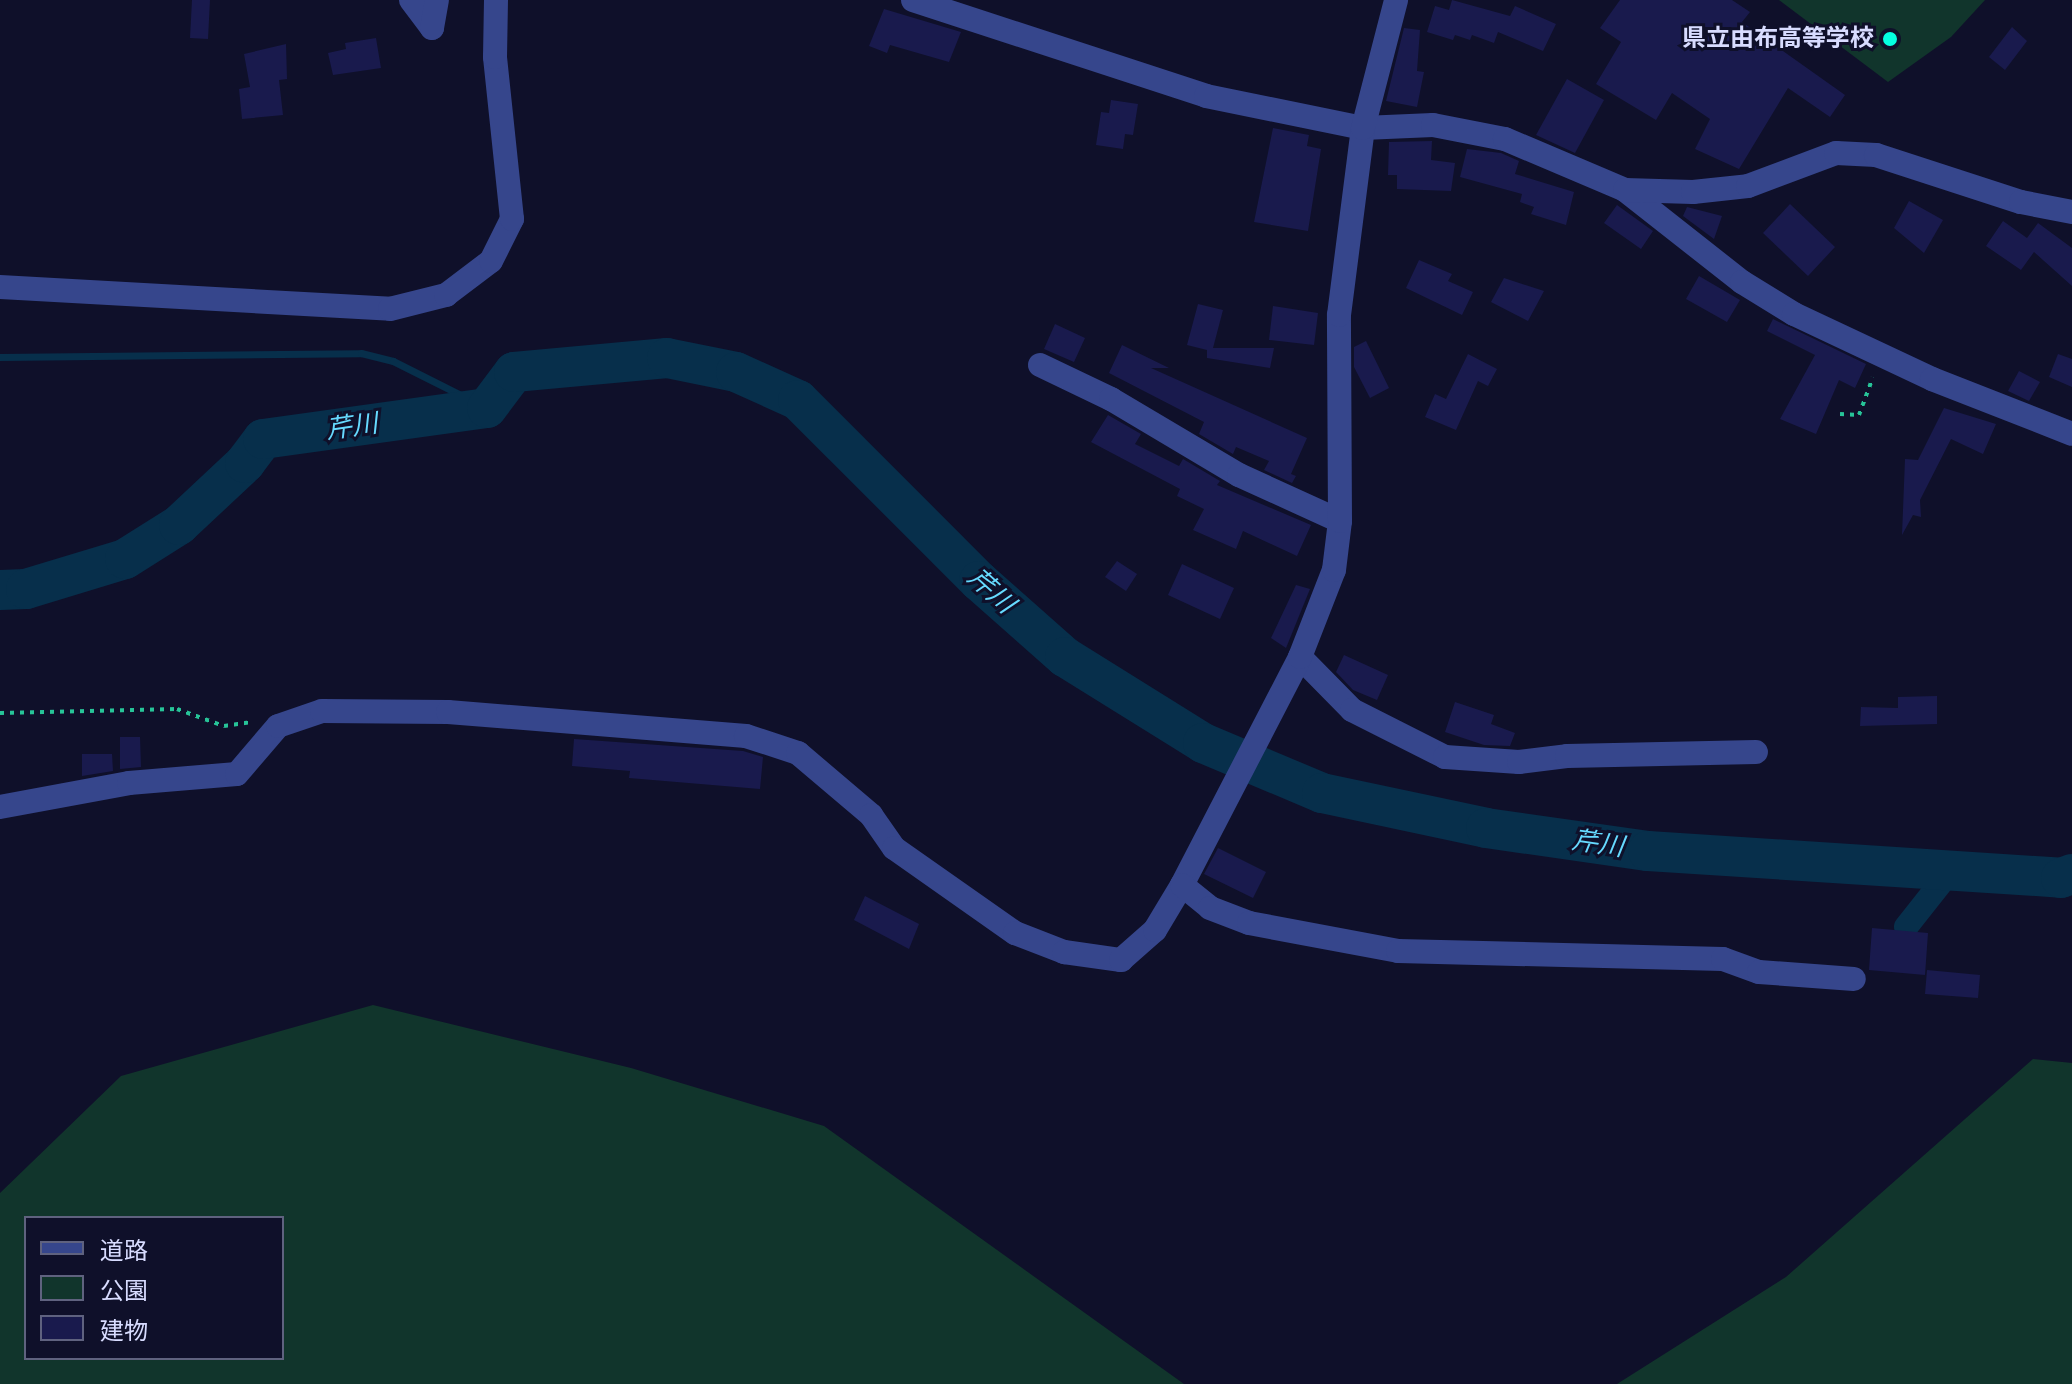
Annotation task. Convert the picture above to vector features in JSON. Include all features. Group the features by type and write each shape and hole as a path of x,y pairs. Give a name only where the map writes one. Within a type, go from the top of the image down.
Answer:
{"street":[{"path":"411,0 432,28 437,0"},
{"path":"0,287 390,309 446,295 491,261 512,219 495,57 496,0"},
{"path":"913,0 1206,96 1363,128 1433,125 1505,139 1625,190 1742,282 1881,356 2072,434"},
{"path":"0,807 116,785 237,774 278,726 322,711 448,712 776,742 798,753 871,815 894,848 949,891 1015,933 1064,952 1121,960 1155,930 1182,885 1294,667 1334,570 1340,521 1339,315 1363,128 1396,0"},
{"path":"1625,190 1693,192 1748,186 1836,153 1876,155 2021,202 2072,212"},
{"path":"1040,365 1111,399 1239,475 1340,521"},
{"path":"1294,667 1352,710 1445,757 1519,762 1567,756 1756,752"},
{"path":"1182,885 1210,908 1249,923 1398,951 1723,959 1759,972 1854,979"}],"path":[{"path":"1840,414 1859,415 1881,356"},
{"path":"0,713 177,709 224,726 261,721"}],"green space":[{"name":"県立由布高等学校","path":"1779,0 1985,0 1951,37 1888,82"},
{"path":"373,1005 631,1068 824,1126 1184,1384 0,1384 0,1193 121,1076"},
{"path":"2033,1059 2072,1063 2072,1384 1617,1384 1786,1277"}],"building":[{"path":"192,0 210,0 208,39 190,38"},
{"path":"1452,0 1510,16 1515,6 1556,24 1543,51 1498,32 1494,43 1472,35 1470,40 1455,35 1453,40 1427,32 1435,6 1449,10"},
{"path":"1620,0 1732,0 1750,12 1742,22 1845,95 1830,117 1788,88 1739,169 1695,149 1710,119 1672,93 1656,120 1596,84 1621,42 1600,28"},
{"path":"884,9 961,32 949,62 890,45 887,53 869,46"},
{"path":"2012,27 2027,41 2005,70 1989,57"},
{"path":"1404,28 1420,30 1417,71 1424,72 1417,107 1386,101"},
{"path":"376,38 381,68 333,75 328,53 346,49 345,43"},
{"path":"286,44 287,79 279,80 283,115 242,119 239,89 250,87 244,54"},
{"path":"1567,79 1604,100 1575,153 1536,135"},
{"path":"1111,100 1138,104 1133,135 1125,134 1123,149 1096,145 1101,112 1109,113"},
{"path":"1273,128 1309,135 1307,146 1321,149 1308,231 1254,222"},
{"path":"1432,141 1431,160 1455,163 1451,191 1397,189 1397,175 1388,175 1389,142"},
{"path":"1467,149 1501,153 1519,161 1515,174 1574,192 1566,225 1531,214 1534,207 1520,202 1522,194 1460,177"},
{"path":"1909,201 1943,220 1924,253 1894,228"},
{"path":"1790,204 1835,247 1808,276 1763,233"},
{"path":"1617,205 1653,231 1641,249 1604,223"},
{"path":"1687,207 1722,216 1714,239 1683,216"},
{"path":"2003,221 2027,238 2038,223 2072,248 2072,286 2034,252 2021,270 1986,246"},
{"path":"1419,260 1452,274 1448,281 1473,292 1462,315 1406,288"},
{"path":"1699,276 1740,300 1727,322 1686,299"},
{"path":"1504,278 1544,291 1528,321 1491,302"},
{"path":"1198,304 1223,310 1213,348 1274,348 1270,368 1207,358 1207,350 1187,345"},
{"path":"1273,306 1318,313 1314,345 1269,340"},
{"path":"1773,319 1866,364 1855,388 1839,380 1816,434 1780,419 1815,355 1767,331"},
{"path":"1055,324 1085,338 1074,362 1044,349"},
{"path":"1366,341 1389,388 1370,398 1354,367 1354,347"},
{"path":"1122,345 1169,368 1151,368 1307,438 1291,474 1296,476 1292,483 1264,470 1269,461 1236,447 1233,454 1199,434 1204,422 1109,373"},
{"path":"1468,354 1497,369 1488,386 1478,381 1456,430 1425,417 1435,394 1446,399"},
{"path":"2058,354 2072,359 2072,387 2049,377"},
{"path":"2019,371 2040,382 2029,401 2008,391"},
{"path":"1944,408 1996,424 1983,454 1951,439 1920,500 1921,517 1913,515 1902,535 1905,459 1918,460"},
{"path":"1108,415 1141,434 1135,444 1179,466 1183,459 1220,481 1217,485 1311,525 1297,556 1243,531 1236,549 1193,530 1204,509 1177,496 1180,489 1091,442"},
{"path":"1117,561 1137,574 1126,591 1105,577"},
{"path":"1182,564 1234,588 1220,619 1168,595"},
{"path":"1296,585 1310,589 1286,648 1271,638"},
{"path":"1344,655 1388,675 1377,700 1353,690 1336,672"},
{"path":"1937,696 1937,724 1860,726 1861,707 1898,708 1898,697"},
{"path":"1455,702 1494,715 1491,724 1515,733 1510,746 1484,745 1445,732"},
{"path":"120,737 140,737 141,767 120,769"},
{"path":"574,739 743,751 763,757 760,789 629,778 630,771 572,766"},
{"path":"82,754 112,754 113,771 82,776"},
{"path":"1218,848 1266,872 1253,898 1204,874"},
{"path":"865,896 919,924 909,949 854,920"},
{"path":"1872,928 1928,933 1925,975 1869,970"},
{"path":"1927,970 1980,975 1978,998 1925,994"}],"waterway":[{"path":"0,357 361,353 393,361 487,408"},
{"name":"芹川","path":"0,590 26,589 125,559 179,525 245,463 263,439 487,408 514,372 667,358 736,372 798,400 979,581 1065,657 1203,743 1322,793 1486,828 1648,851 2061,878 2072,874"},
{"path":"1906,927 1951,870"}],"place":[{"name":"県立由布高等学校","path":"1890,39"}]}
